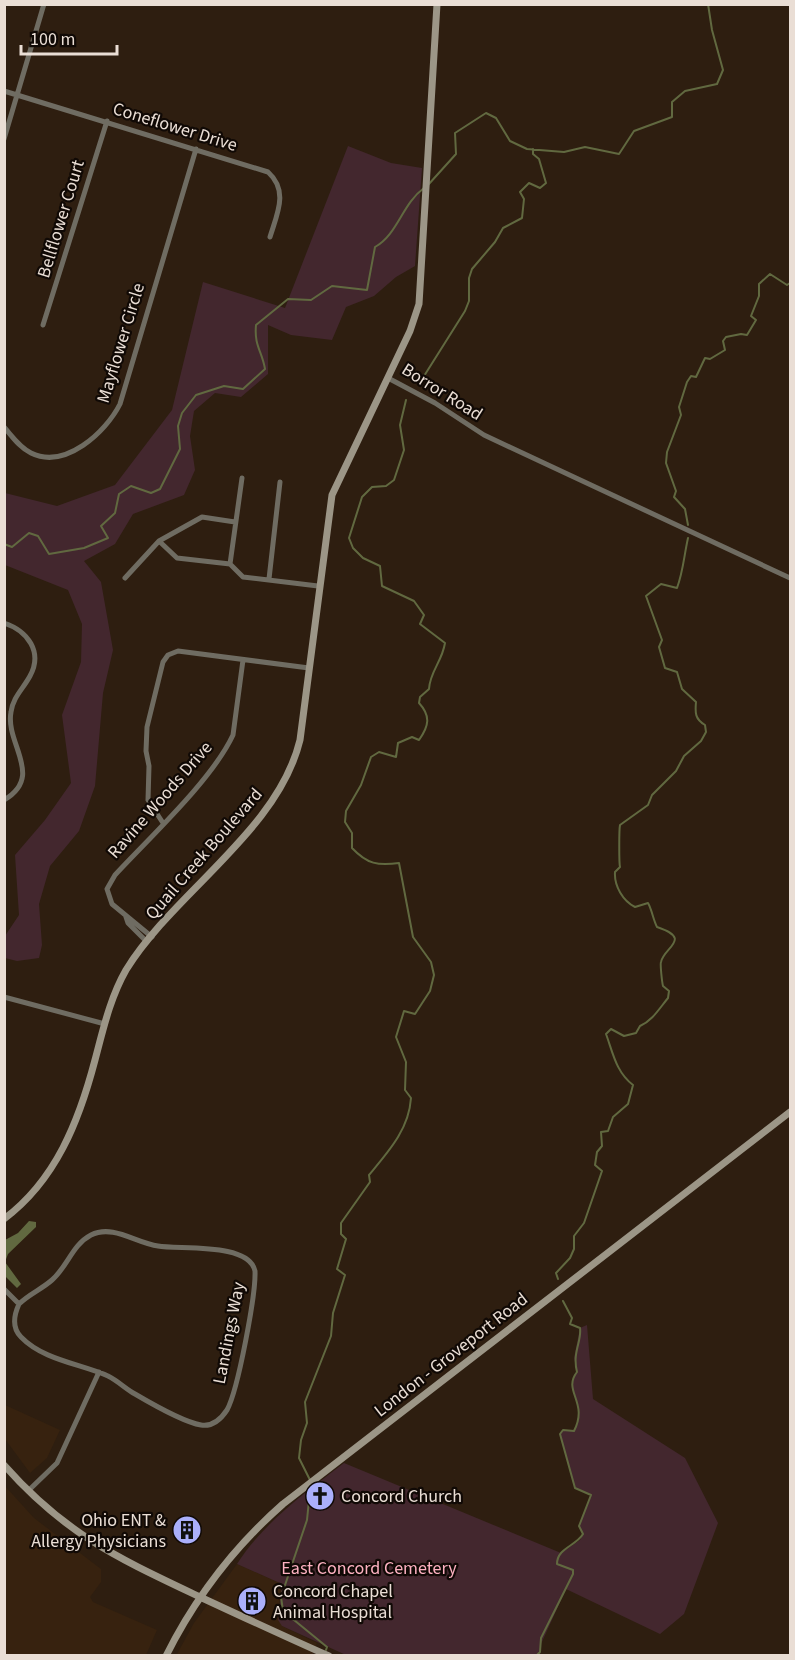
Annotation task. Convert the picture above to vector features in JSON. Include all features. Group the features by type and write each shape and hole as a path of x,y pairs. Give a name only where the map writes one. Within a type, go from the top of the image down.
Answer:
{"street":[{"path":"4,139 44,4"},
{"name":"Borror Road","path":"437,4 419,304 410,331 388,378 435,403 484,435 790,578"},
{"name":"Coneflower Drive","path":"4,92 262,169 273,177 281,195 270,237"},
{"name":"Bellflower Court","path":"43,325 106,121"},
{"name":"Mayflower Circle","path":"4,427 30,453 51,457 72,451 100,433 112,420 120,404 196,149"},
{"name":"Quail Creek Boulevard","path":"4,1219 44,1179 67,1143 89,1085 105,1024 119,983 150,939 280,791 298,746 332,495 388,378"},
{"path":"230,564 242,478"},
{"path":"269,579 280,482"},
{"path":"125,578 159,541 202,517 235,522"},
{"path":"159,541 177,558 230,564 243,577 318,586"},
{"path":"4,623 22,631 33,646 35,655 31,674 17,693 10,714 10,724 22,757 23,776 15,792 4,800"},
{"path":"163,823 148,800 149,766 146,751 147,727 163,662 168,655 178,651 309,668"},
{"name":"Ravine Woods Drive","path":"150,939 133,919 126,917 109,899 109,883 213,768 229,743 233,735 243,660"},
{"path":"4,997 105,1024"},
{"name":"London - Groveport Road","path":"166,1656 199,1597 237,1548 311,1482 790,1112"},
{"name":"Landings Way","path":"19,1304 53,1279 80,1243 99,1233 122,1234 158,1246 216,1250 243,1257 254,1267 255,1281 230,1404 218,1422 206,1425 190,1421 134,1394 99,1372"},
{"path":"4,1289 19,1304 14,1323 18,1333 25,1341 63,1360 99,1372 57,1463 28,1491"},
{"path":"4,1465 28,1491 65,1524 105,1551 329,1656"}],"shaded area":[{"path":"29,1221 36,1222 36,1227 8,1254 5,1262 5,1240 18,1233"},
{"path":"5,1262 21,1284 17,1288 5,1276"},
{"path":"5,1405 60,1430 47,1458 30,1473 5,1439"},
{"path":"4,1485 34,1518 101,1569 101,1582 90,1597 93,1602 157,1630 146,1655 5,1655"},
{"path":"237,1564 282,1584 279,1604 282,1626 317,1643 312,1655 176,1656 194,1623"}],"green space":[{"path":"348,146 391,163 422,168 415,266 396,277 374,296 346,307 332,340 291,335 268,325 268,374 241,397 215,393 194,411 190,436 195,470 184,495 133,514 115,544 84,561 101,582 113,650 103,693 95,786 79,831 50,866 39,904 42,945 39,958 17,961 5,958 5,936 19,915 15,855 45,820 71,783 62,715 81,662 82,624 68,590 5,565 5,493 57,506 115,485 172,410 203,282 285,308"},
{"name":"East Concord Cemetery","path":"587,1325 593,1399 685,1458 718,1523 684,1614 660,1634 566,1589 541,1644 540,1656 346,1655 282,1626 278,1620 282,1584 237,1564 272,1522 344,1463 561,1553 580,1540 583,1534 579,1526 591,1495 575,1488 560,1434 563,1430 574,1431 578,1421 578,1405 572,1385 577,1371 574,1358 580,1328"}],"waterway":[{"path":"428,185 456,154 455,133 486,113 496,118 510,141 527,149 564,152 585,147 619,154 634,131 672,117 672,102 685,91 717,84 723,70 712,30 708,4"},
{"path":"419,384 465,311 469,301 469,278 472,269 495,242 503,228 522,218 524,199 520,192 529,183 540,188 546,183 539,159 533,154 533,149"},
{"path":"4,544 12,547 29,533 38,536 49,554 84,548 108,538 101,526 115,513 119,494 131,486 151,493 160,489 180,449 178,426 182,413 196,395 224,386 243,389 265,369 257,343 256,325 288,299 311,300 332,286 367,290 375,247 389,235 410,202 424,188"},
{"path":"688,525 685,509 674,497 676,491 666,463 667,452 681,415 679,407 687,382 691,376 696,377 705,358 710,359 725,350 723,341 726,337 747,335 756,320 751,316 759,296 759,284 770,274 787,285 790,283"},
{"path":"326,1650 327,1647 283,1611 281,1597 307,1520 309,1500 314,1488 299,1458 301,1440 307,1423 305,1402 331,1336 333,1313 345,1275 337,1269 346,1239 341,1234 341,1223 370,1182 369,1175 397,1139 409,1109 411,1098 405,1090 406,1062 396,1037 404,1011 415,1014 430,991 434,975 431,962 413,937 399,863 379,864 363,858 352,848 352,833 345,822 346,811 361,785 371,757 379,752 396,757 398,743 412,737 419,740 422,735 427,726 427,717 419,703 420,697 429,689 445,643 420,624 424,615 414,601 382,586 380,566 363,558 353,548 349,538 362,497 372,487 386,486 394,480 404,450 400,425 406,400"},
{"path":"558,1279 556,1273 570,1258 574,1249 574,1236 584,1223 602,1171 595,1165 597,1152 602,1146 601,1132 608,1131 613,1117 628,1104 633,1085 619,1068 606,1034 611,1029 624,1036 636,1033 668,998 669,991 663,986 661,963 675,939 668,931 657,927 648,903 635,907 627,901 618,888 615,872 620,867 620,825 648,805 652,795 676,771 684,756 701,741 706,732 705,725 696,715 696,702 682,689 677,672 665,668 659,647 662,640 646,596 661,584 677,588 688,538"},
{"path":"536,1656 540,1652 541,1638 573,1574 573,1570 557,1564 558,1559 560,1554 583,1534 579,1526 591,1495 575,1488 560,1434 563,1430 574,1431 579,1412 572,1385 577,1372 576,1353 580,1328 570,1324 572,1318 563,1301"}],"place":[{"name":"Concord Church","path":"320,1496"},
{"name":"Ohio ENT & Allergy Physicians","path":"187,1530"},
{"name":"Concord Chapel Animal Hospital","path":"252,1601"}]}
